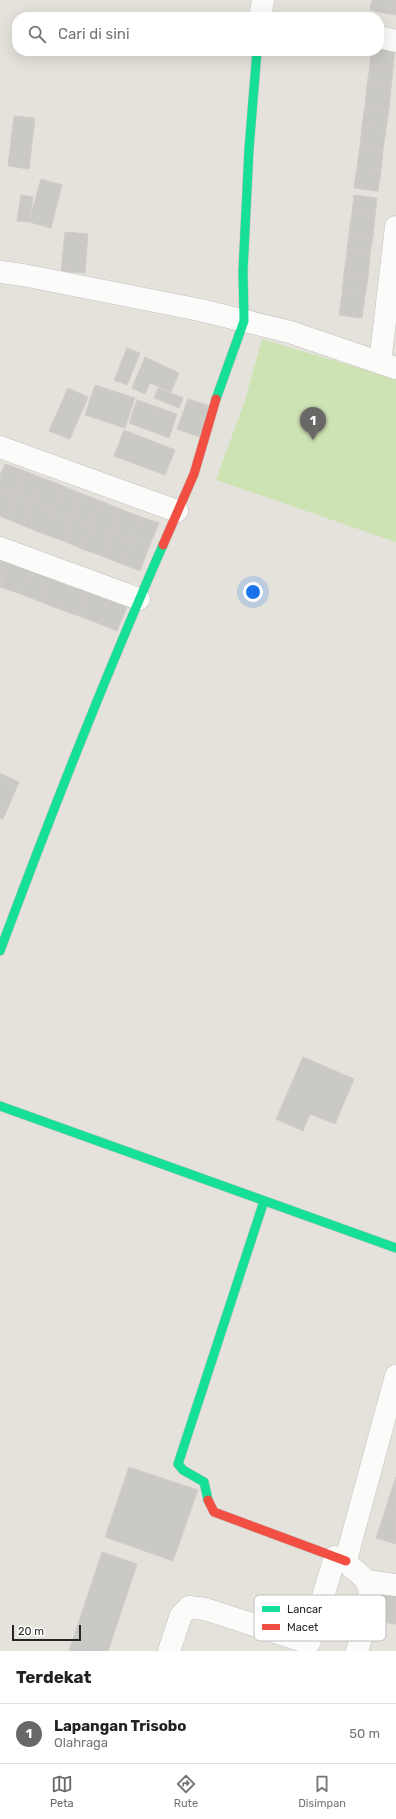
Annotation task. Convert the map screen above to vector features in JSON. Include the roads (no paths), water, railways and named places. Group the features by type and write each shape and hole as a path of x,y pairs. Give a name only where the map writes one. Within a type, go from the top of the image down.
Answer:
{"street":[{"path":"261,12 263,0"},
{"path":"384,38 396,41"},
{"path":"0,951 51,815 139,599 194,474 218,394 244,321 243,271 249,156 257,56"},
{"path":"0,272 23,274 193,308 290,332 388,365 396,227"},
{"path":"0,446 177,511"},
{"path":"0,548 139,599"},
{"path":"0,1106 396,1248"},
{"path":"264,1201 178,1464 182,1469 203,1481 207,1490 209,1508 214,1512 340,1559 367,1581 396,1585"},
{"path":"327,1595 340,1559 396,1376"},
{"path":"367,1581 369,1595"},
{"path":"169,1651 182,1614 189,1607 205,1609 254,1632"},
{"path":"274,1642 309,1643 310,1641"},
{"path":"357,1651 360,1641"}],"place":[{"name":"Lapangan Trisobo","path":"313,440"}]}
